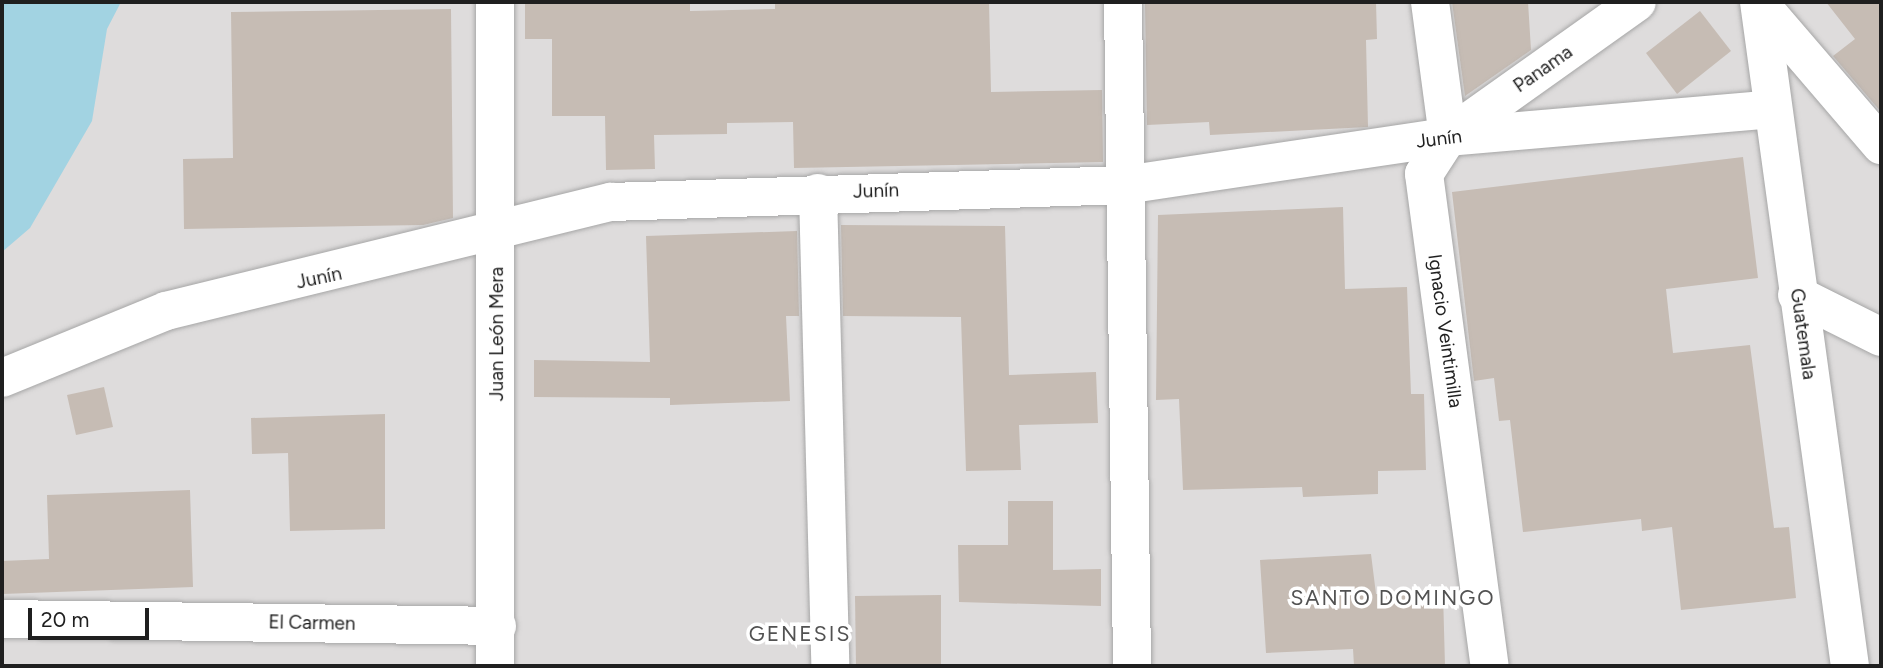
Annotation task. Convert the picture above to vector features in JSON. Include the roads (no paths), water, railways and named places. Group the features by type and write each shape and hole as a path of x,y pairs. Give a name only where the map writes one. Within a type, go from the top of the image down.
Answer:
{"street":[{"name":"Juan León Mera","path":"495,2 495,666"},
{"path":"1123,2 1132,666"},
{"path":"1430,2 1448,136"},
{"name":"Panama","path":"1448,136 1637,2"},
{"path":"1759,3 1881,145"},
{"name":"Guatemala","path":"1759,3 1850,666"},
{"name":"Junín","path":"2,378 166,312 497,233 611,202 818,193 1125,185 1448,136 1772,109"},
{"name":"Ignacio Veintimilla","path":"1448,136 1424,174 1490,666"},
{"path":"818,193 830,666"},
{"path":"1797,295 1881,337"},
{"name":"El Carmen","path":"2,619 497,626"}],"water":[{"path":"2,2 121,2 107,29 92,121 30,228 2,252"}],"district":[{"name":"SANTO DOMINGO","path":"1393,598"},
{"name":"GENESIS","path":"800,634"}]}
